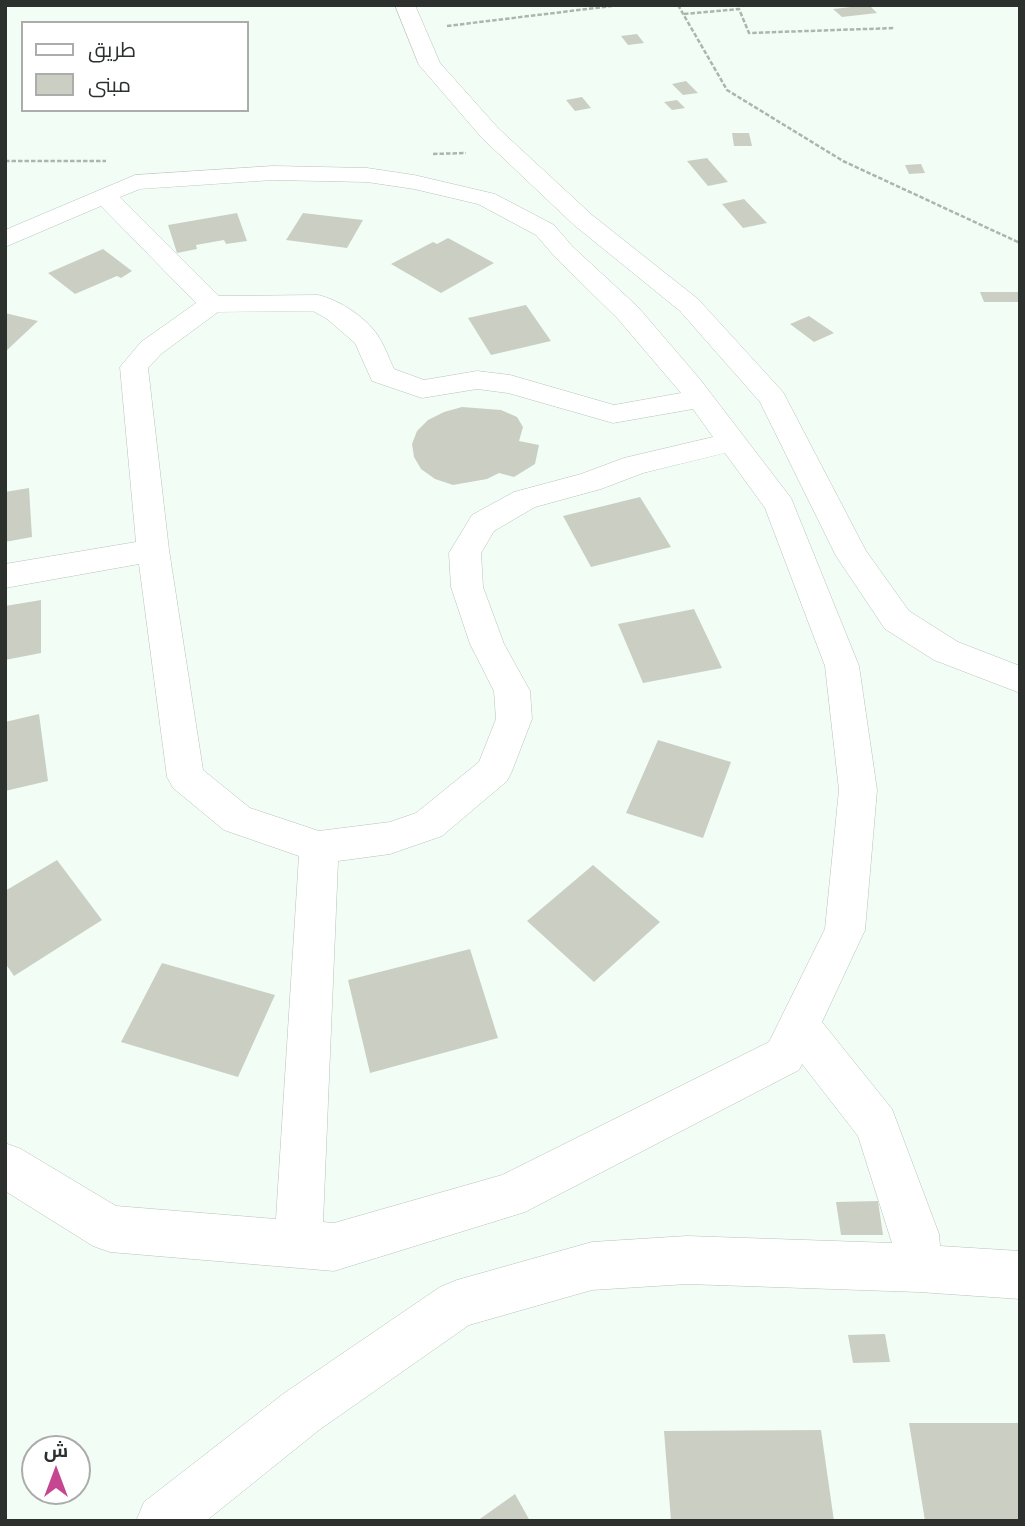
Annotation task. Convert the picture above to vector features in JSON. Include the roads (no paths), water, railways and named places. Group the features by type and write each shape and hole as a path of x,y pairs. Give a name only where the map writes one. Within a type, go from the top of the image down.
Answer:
{"street":[{"path":"410,17 430,65 490,133 583,220 689,305 773,398 852,556 897,620 946,651 1020,680"},
{"path":"5,239 135,182 273,173 367,175 414,182 486,199 545,230 564,253 628,313 701,399 780,505 842,666 858,790 845,930 783,1056 509,1196 334,1247 110,1229 5,1165"},
{"path":"104,195 212,304"},
{"path":"701,399 613,414 510,384 477,380 422,389 382,375 367,340 337,313 318,303 212,304 151,348 134,367 153,550 186,777 237,818 319,847 390,838 429,825 494,771 514,719 512,691 487,644 467,587 464,553 483,523 525,499 590,482 635,465 733,442"},
{"path":"5,576 153,550"},
{"path":"298,1244 319,847"},
{"path":"798,1025 876,1124 915,1234 919,1268"},
{"path":"163,1521 300,1412 457,1304 592,1266 687,1260 919,1268 1020,1275"}]}
